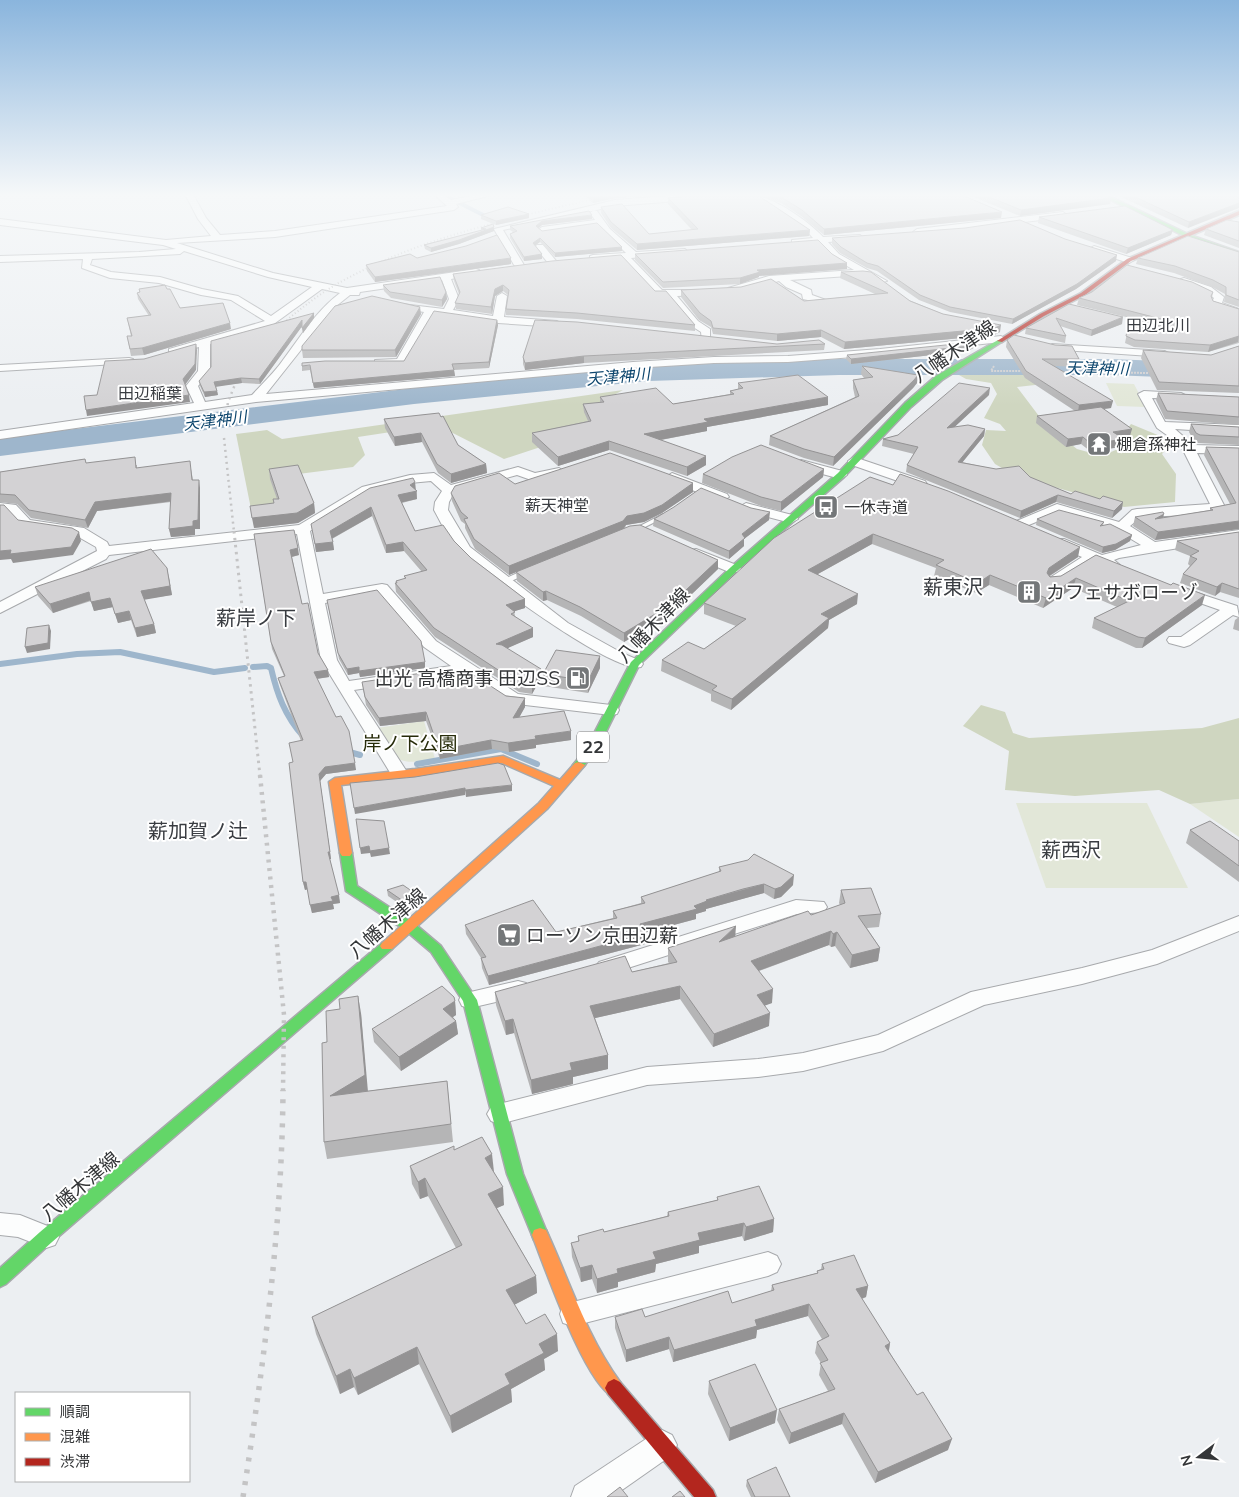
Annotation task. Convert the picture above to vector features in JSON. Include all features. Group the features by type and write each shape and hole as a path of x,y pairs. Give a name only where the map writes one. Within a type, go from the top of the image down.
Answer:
{"main road":[{"name":"八幡木津線","path":"0,1279 46,1237 410,927 543,806 591,750 636,664 734,568 841,475 908,405 939,378 1006,333 1067,306 1121,266"},
{"path":"561,785 503,759 335,782 350,888 410,927 436,949 470,1000 515,1174 600,1371 706,1497"}],"street":[{"path":"85,266 110,275 160,280 201,292 234,298 271,320"},
{"path":"241,266 271,275 349,291 371,298"},
{"path":"637,266 659,293 670,294 740,290 756,282 781,278 863,272"},
{"path":"853,266 863,272 874,275 893,289"},
{"path":"1131,266 1139,270"},
{"path":"256,398 286,364 307,333 331,305 349,291 491,270"},
{"path":"445,276 454,299 447,312"},
{"path":"781,278 789,285 807,292 807,297 822,302"},
{"path":"1176,278 1208,289 1220,297 1216,304 1239,312"},
{"path":"162,354 267,324 319,286"},
{"path":"670,294 694,322 706,331 706,339"},
{"path":"498,320 502,296"},
{"path":"387,303 498,320 568,324"},
{"path":"368,363 401,362 430,310"},
{"path":"0,435 256,398 633,365 714,360 788,359 880,352 1006,333 1026,340"},
{"path":"202,407 192,386 204,372 205,341"},
{"path":"1045,345 1075,349 1180,355"},
{"path":"827,346 840,354"},
{"path":"0,368 145,360"},
{"path":"286,364 302,363"},
{"path":"1121,527 1137,514 1191,511 1218,507 1189,449 1182,440 1161,425 1144,394 1191,397"},
{"path":"1161,425 1239,429"},
{"path":"1189,449 1239,450"},
{"path":"790,460 841,475"},
{"path":"854,461 901,476 937,491"},
{"path":"576,467 542,477 534,477 518,471 449,490 442,502 441,510 465,550 504,581 563,626 616,656 636,664"},
{"path":"662,474 695,489 756,511 791,519"},
{"path":"695,489 704,474"},
{"path":"104,551 303,529 367,490 410,479 434,477 449,490"},
{"path":"0,507 11,508 26,524 78,531 102,545 104,551"},
{"path":"1129,571 1014,523 1057,508 1121,527 1153,548"},
{"path":"636,528 657,535"},
{"path":"303,529 329,660 344,687 400,774"},
{"path":"1053,582 1097,558 1239,534"},
{"path":"682,546 734,568"},
{"path":"0,608 70,570 101,556 104,551"},
{"path":"1165,586 1235,611"},
{"path":"316,600 382,588 430,644 514,699 611,710"},
{"path":"1175,640 1184,642 1235,611"},
{"path":"344,687 466,668"},
{"path":"586,973 650,955 796,908 817,907"},
{"path":"499,1114 647,1076 748,1069 803,1062 883,1042 979,998 1082,976 1157,956 1239,923"},
{"path":"470,1000 541,984"},
{"path":"0,1224 20,1226 46,1237"},
{"path":"574,1314 768,1264"},
{"path":"586,1497 662,1445"}],"lane":[{"path":"636,528 672,510"},
{"path":"504,581 532,570"}],"path":[{"path":"1006,333 1009,343 991,371 1031,371"},
{"path":"1060,372 1160,373"}],"green space":[{"path":"963,372 1061,374 1080,380 1017,387 1045,424 1077,449 1102,456 1120,448 1125,432 1131,424 1165,438 1169,446 1162,454 1176,474 1175,502 1124,507 1016,476 995,464 982,445 986,430 1006,431 1000,424 984,418 997,394 991,383 966,379 959,375"},
{"path":"1106,383 1134,384 1146,407 1117,406"},
{"path":"623,390 585,411 595,429 504,459 437,425 358,437 365,455 353,467 275,477 278,505 251,509 236,434 267,430 282,439"},
{"path":"981,705 1005,712 1013,733 1029,738 1202,728 1239,718 1239,799 1190,804 1159,790 1075,796 1005,790 1009,751 963,726"},
{"name":"岸ノ下公園","path":"424,721 435,759 412,762 398,758 389,748 377,728"},
{"path":"1239,799 1239,837 1190,804"},
{"path":"1016,803 1147,803 1188,888 1046,888"}],"building":[{"path":"367,266 455,266 375,277"},
{"path":"515,266 631,266 655,291 666,291 695,325 577,313 506,309 509,290 503,285 495,289 491,307 455,303 460,292 453,274"},
{"path":"647,266 810,266 757,270 760,272 740,278 663,282"},
{"path":"878,266 1102,266 1077,284 1013,319 950,307 920,295"},
{"path":"1126,266 1192,282 1213,292 1211,296 1213,301 1239,309 1239,336 1210,345 1135,340 1126,336 1130,318 1174,330 1180,326 1177,323 1079,298 1092,292"},
{"path":"1175,266 1239,266 1239,300 1226,295 1226,287 1213,280"},
{"path":"841,272 871,272 910,301 943,314 1001,325 995,328 845,342 821,330 777,334 713,328 711,321 700,313 681,290 741,287 771,279 804,301 888,293"},
{"path":"440,277 446,292 442,300 390,292 383,285"},
{"path":"165,285 167,289 170,289 180,308 223,303 230,323 142,348 130,349 127,336 132,336 127,318 151,315 137,293 140,292 139,289"},
{"path":"372,296 420,307 395,350 302,350 302,346 335,306"},
{"path":"1069,304 1123,317 1092,330 1056,318 1066,336 1026,328"},
{"path":"434,311 497,320 489,362 452,364 454,370 313,383 310,365 302,366 302,363 325,361 404,361"},
{"path":"314,313 302,328 302,320 259,379 241,378 214,382 217,391 204,392 199,381 211,367 211,341"},
{"path":"535,320 577,322 777,344 819,340 825,344 584,356 525,363 523,357"},
{"path":"1014,335 1055,345 1072,346 1079,359 1042,359 1113,401 1079,405 1026,371 1007,340"},
{"path":"975,342 969,346 851,359 847,355"},
{"path":"196,344 195,364 183,379 189,395 86,410 84,396 97,395 105,361 144,359"},
{"path":"1239,346 1239,386 1159,382 1143,350 1211,355"},
{"path":"862,366 918,375 834,457 804,449 770,436 859,396 853,380 873,377"},
{"path":"798,375 828,397 704,419 708,422 644,434 706,456 687,467 609,441 558,457 532,433 591,421 583,404 604,402 600,397 656,388 673,404 734,394 730,391 743,388 738,383"},
{"path":"959,383 990,388 947,428 968,425 985,429 958,462 996,469 1019,466 1030,477 1071,494 1075,491 1100,499 1103,496 1123,502 1114,511 1058,495 1021,511 907,465 918,447 883,439 898,435"},
{"path":"1158,393 1239,397 1239,417 1167,411"},
{"path":"1101,407 1132,429 1113,432 1124,439 1091,444 1083,437 1068,439 1037,416"},
{"path":"439,413 441,417 443,416 458,445 486,464 451,474 437,464 421,433 394,437 384,419"},
{"path":"1191,424 1239,427 1239,437 1200,435 1196,433"},
{"path":"761,445 824,469 781,502 761,497 703,474 732,457"},
{"path":"1206,447 1239,448 1239,521 1158,532 1135,517 1163,512 1164,514 1155,519 1213,510 1210,508 1236,503"},
{"path":"610,453 693,483 662,505 644,513 627,516 623,521 509,566 474,539 464,519 468,518 461,512 451,493 455,486 499,473 515,484"},
{"path":"135,457 136,468 190,461 192,480 199,480 198,520 193,521 193,526 169,529 171,493 95,502 85,520 29,510 15,495 0,494 0,472 85,459 86,463"},
{"path":"298,465 314,503 297,513 252,518 250,506 274,503 273,499 279,499 269,469"},
{"path":"900,474 948,491 1080,547 1049,568 1047,573 1050,577 1061,576 1096,555 1171,585 1173,583 1205,595 1145,638 1138,637 1094,618 1129,601 1076,578 1046,598 990,575 978,583 936,565 944,560 873,534 808,570 858,594 821,614 829,618 732,699 712,690 717,686 662,660 688,642 704,649 746,619 704,603 774,538 870,477 893,485"},
{"path":"413,478 415,482 410,485 417,491 398,495 415,531 443,525 454,541 471,558 525,599 506,605 515,612 511,614 533,628 496,644 502,645 541,669 532,685 518,683 434,628 395,583 406,578 404,576 427,570 403,542 386,545 371,507 330,531 333,542 315,544 311,524 370,488"},
{"path":"701,488 751,508 770,512 742,534 745,538 729,551 654,519"},
{"path":"0,505 4,505 18,520 72,528 79,532 71,547 10,554 11,550 0,551"},
{"path":"1059,510 1104,522 1100,526 1110,524 1132,535 1116,544 1103,547 1037,519"},
{"path":"640,525 718,560 670,605 624,633 580,607 546,591 543,592 516,572 630,526"},
{"path":"294,530 298,548 290,550 302,604 308,603 318,653 328,670 314,672 336,717 341,716 349,731 355,763 325,767 319,774 330,852 328,852 339,895 331,897 333,901 310,905 306,882 303,882 289,763 293,762 289,743 303,740 278,678 285,676 271,642 254,534"},
{"path":"1239,532 1239,589 1222,583 1217,587 1183,574 1197,559 1190,556 1199,551 1177,541"},
{"path":"151,549 167,568 170,586 141,591 154,624 135,628 129,611 115,614 110,598 91,602 89,592 50,604 35,587"},
{"path":"377,590 421,641 425,662 359,671 359,667 347,669 338,653 327,600"},
{"path":"49,625 48,643 25,647 27,628"},
{"path":"556,650 600,656 588,681 543,674"},
{"path":"466,670 506,696 525,698 513,718 564,711 571,731 535,736 536,739 508,743 491,740 439,750 426,712 379,718 365,697 362,682 429,672 433,686"},
{"path":"498,763 504,765 512,785 465,790 465,788 354,808 350,783 415,777"},
{"path":"356,819 384,821 389,848 370,851 369,846 360,848"},
{"path":"1210,821 1239,841 1239,866 1190,830"},
{"path":"754,854 794,875 781,887 775,889 764,884 743,889 706,900 694,906 697,909 640,924 645,934 488,976 481,958 486,957 465,925 533,900 556,932 617,918 613,911 645,903 641,897 721,871 719,867 748,860"},
{"path":"403,885 416,894 406,903 387,890"},
{"path":"871,888 881,914 858,916 880,948 852,955 837,932 833,934 831,931 751,961 773,989 757,995 770,1013 714,1034 680,986 590,1006 608,1055 570,1063 572,1070 531,1080 513,1019 505,1021 495,992 625,956 632,972 677,962 668,948 736,926 719,942 808,911 811,915 845,903 841,890"},
{"path":"442,986 454,997 455,1001 443,1009 456,1021 399,1057 372,1029"},
{"path":"358,996 365,1075 330,1096 447,1081 451,1124 324,1142 322,1043 327,1042 326,1011 340,1009 339,999"},
{"path":"482,1137 492,1154 485,1158 503,1187 488,1194 536,1276 506,1290 526,1324 545,1314 557,1334 539,1344 544,1353 505,1374 510,1384 450,1416 417,1347 354,1378 350,1369 336,1376 312,1317 462,1245 425,1178 418,1182 410,1166 454,1146 454,1150"},
{"path":"759,1186 774,1219 746,1227 744,1223 698,1233 700,1240 653,1252 656,1259 617,1269 618,1273 597,1279 592,1265 580,1268 571,1243 579,1241 578,1236 603,1229 604,1232 669,1216 668,1212 718,1200 717,1197"},
{"path":"854,1255 868,1286 856,1289 890,1343 885,1346 917,1395 923,1392 952,1439 878,1472 844,1413 791,1433 779,1409 835,1389 820,1363 828,1360 817,1342 829,1336 809,1304 755,1320 757,1326 674,1350 669,1337 626,1350 615,1317 642,1309 645,1317 728,1291 732,1303 774,1290 772,1285 818,1273 817,1271 824,1269 822,1264"},
{"path":"755,1364 777,1410 730,1428 709,1381"},
{"path":"776,1467 790,1497 755,1497 747,1480"},
{"path":"620,1487 628,1497 607,1497"},
{"path":"680,1491 685,1497 672,1497"}],"waterway":[{"name":"天津神川","path":"0,447 414,396 649,373 839,367 1110,367 1239,372"},
{"path":"0,664 77,654 120,652 214,672 245,668"},
{"path":"253,667 267,666 271,668 282,704 291,721 303,736"},
{"path":"417,764 501,749 537,764"},
{"path":"346,751 360,755"}],"railway":[{"path":"273,331 328,290 373,266"},
{"path":"226,417 228,402 240,372"},
{"path":"224,438 234,532"},
{"path":"234,531 260,776"},
{"path":"260,775 284,1015 283,1091"},
{"path":"243,1497 265,1345 279,1192 283,1090"}],"traffic: fast":[{"path":"579,765 591,750 635,664 734,569 841,475 908,405 939,378 1000,341"},
{"path":"346,853 351,888 410,927 436,949 470,1000 515,1174 540,1235"},
{"path":"0,1279 46,1237 387,946"}],"traffic: slow":[{"path":"346,853 335,782 415,773 503,759 561,785"},
{"path":"387,946 543,806 579,765"},
{"path":"540,1235 581,1334 591,1354 614,1388"}],"traffic: jam":[{"path":"1000,341 1042,315 1083,294 1121,266"},
{"path":"614,1388 706,1497"}],"place":[{"name":"棚倉孫神社","path":"1099,444"},
{"name":"一休寺道","path":"826,507"},
{"name":"カフェサボローゾ","path":"1029,592"},
{"name":"出光 高橋商事 田辺SS","path":"578,678"},
{"name":"ローソン京田辺薪","path":"509,935"}],"district":[{"name":"田辺北川","path":"1158,325"},
{"name":"田辺稲葉","path":"150,393"},
{"name":"薪天神堂","path":"557,505"},
{"name":"薪東沢","path":"953,587"},
{"name":"薪岸ノ下","path":"256,618"},
{"name":"薪加賀ノ辻","path":"198,831"},
{"name":"薪西沢","path":"1071,850"}]}
